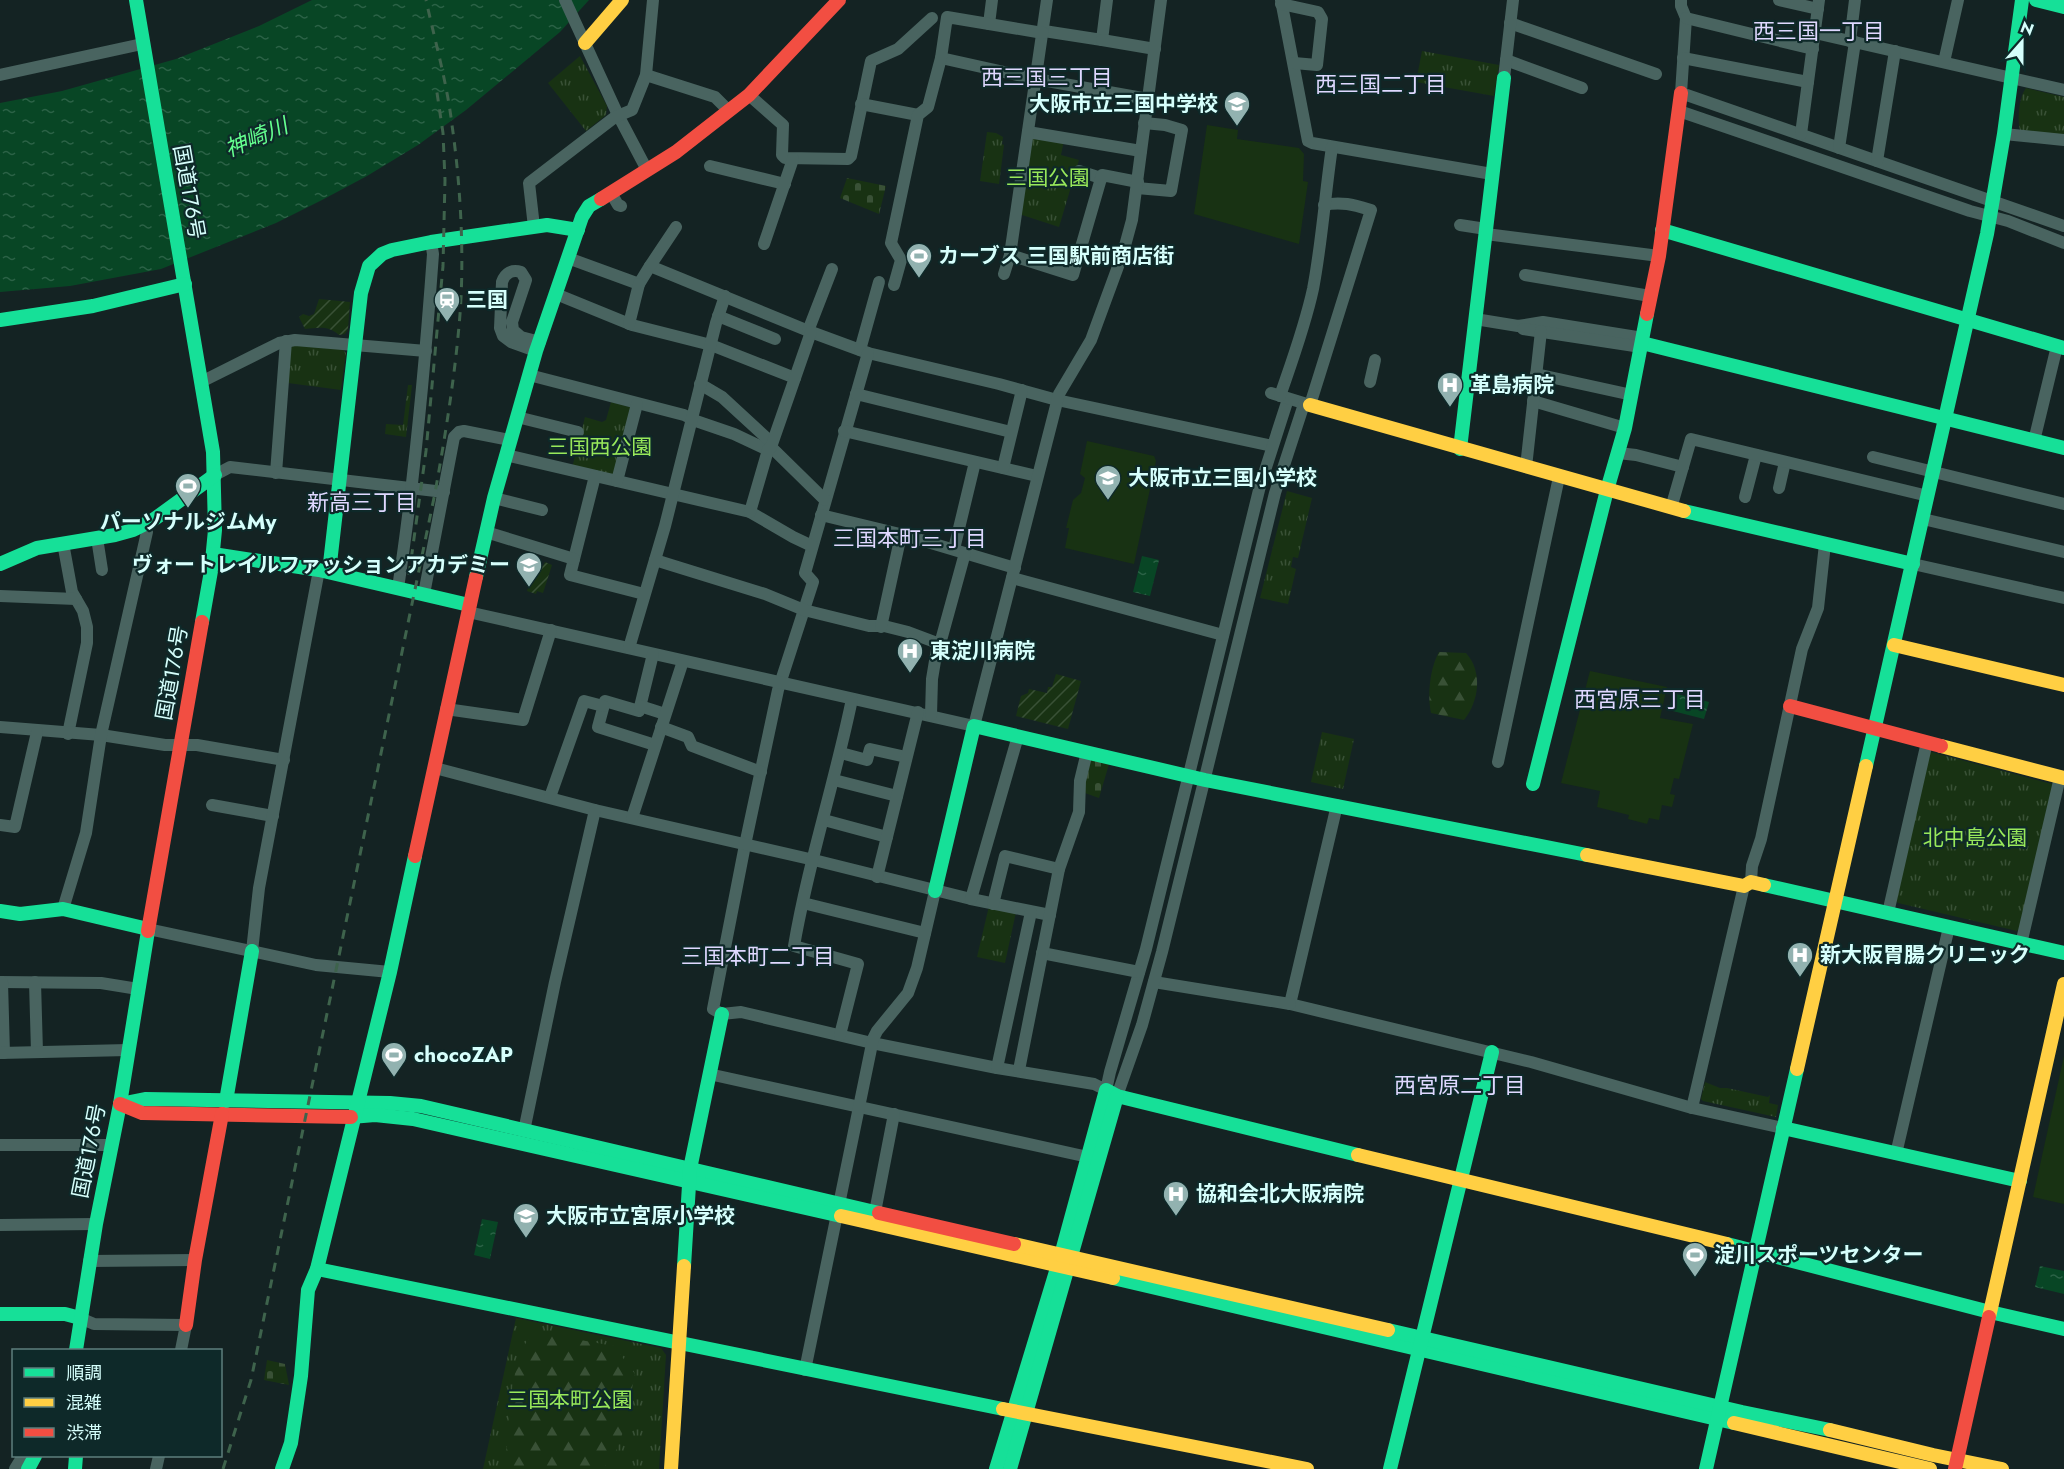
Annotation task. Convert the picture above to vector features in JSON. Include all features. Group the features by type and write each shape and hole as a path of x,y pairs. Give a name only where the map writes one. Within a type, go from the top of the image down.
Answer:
{"main road":[{"name":"国道176号","path":"76,1349 213,554 215,475 213,452 136,0"},
{"path":"584,40 622,0"},
{"path":"293,1469 296,1443 312,1382 317,1269 356,1102 390,972 468,609 510,440 538,346 582,217 589,206 676,152 749,95 839,0"},
{"path":"1706,1469 1990,217 2022,0"},
{"path":"2036,0 2064,7"},
{"path":"1460,449 1504,78"},
{"path":"1533,784 1607,490 1625,428 1659,256 1681,93"},
{"path":"324,571 339,480 363,281 369,266 387,252 431,242 553,225 578,230"},
{"path":"1662,230 2061,347"},
{"path":"0,320 78,309 184,280"},
{"path":"1642,342 2064,448"},
{"path":"1307,405 1671,508 1913,564"},
{"path":"0,564 37,548 121,534 144,525 215,475"},
{"path":"213,554 324,571 424,594 468,609"},
{"path":"1894,645 2064,686"},
{"path":"1790,706 2062,778"},
{"path":"935,891 974,726 1205,780 1836,901 2064,953"},
{"path":"0,911 21,914 63,909 148,929"},
{"path":"186,1325 195,1260 252,951"},
{"path":"1956,1464 2064,984"},
{"path":"671,1469 689,1175 722,1014"},
{"path":"1390,1469 1492,1052"},
{"path":"1065,1262 1088,1156 1112,1093"},
{"path":"1112,1093 2064,1329"},
{"path":"996,1469 1020,1411 1065,1262 1112,1093"},
{"path":"120,1104 142,1113 390,1102 421,1106 524,1131 689,1175"},
{"path":"224,1108 413,1119 689,1175 1719,1412 1956,1464 2001,1469"},
{"path":"1783,1128 2020,1180"},
{"path":"839,1210 875,1212 1065,1262"},
{"path":"317,1269 805,1370 1307,1469"},
{"path":"0,1314 65,1314 81,1318"},
{"path":"0,1323 63,1322 81,1318"},
{"path":"1010,1469 1020,1411"},
{"path":"1719,1412 1930,1469"},
{"path":"282,1469 296,1443"}],"street":[{"path":"565,0 618,115 647,170"},
{"path":"534,227 529,183 618,115 632,110 646,75 653,0"},
{"path":"988,24 992,0"},
{"path":"1004,274 1010,255 1047,0"},
{"path":"1102,40 1107,0"},
{"path":"468,609 683,661 781,681 974,726 1057,400 1091,340 1124,254 1132,220 1161,0"},
{"path":"1504,78 1513,0"},
{"path":"1681,0 1686,18 1681,93 2064,226"},
{"path":"1779,0 1819,5 1801,134"},
{"path":"1839,147 1855,0"},
{"path":"1944,62 1958,0"},
{"path":"1294,63 1317,65 1322,19 1318,12 1281,2 1308,141 1492,174"},
{"path":"894,285 901,260 891,243 918,115 928,107 941,58 947,17 1155,49"},
{"path":"749,95 783,125 782,155 785,158 848,159 851,156 871,60 898,48 932,18"},
{"path":"1686,18 1812,49"},
{"path":"1510,23 1656,74"},
{"path":"1815,33 2064,90"},
{"path":"0,75 143,47"},
{"path":"1877,161 1895,51"},
{"path":"1683,57 1808,82"},
{"path":"941,58 1036,80 1148,99"},
{"path":"1506,60 1582,88"},
{"path":"646,75 715,97 729,111"},
{"path":"861,104 918,115"},
{"path":"1679,111 2041,233 2064,243"},
{"path":"1010,255 1073,275 1102,175 1137,185 1171,191 1182,130 1165,125 1144,123"},
{"path":"1028,132 1141,151"},
{"path":"2004,134 2064,140"},
{"path":"1112,1093 1110,1072 1139,972 1272,447 1280,396 1312,292 1321,245 1332,147"},
{"path":"764,244 793,159"},
{"path":"710,166 784,184"},
{"path":"1078,171 1101,178"},
{"path":"611,193 621,206"},
{"path":"1112,1093 1127,1072 1154,982 1288,452 1307,405 1371,210 1347,203 1336,202 1324,205"},
{"path":"1460,225 1486,231 1659,256"},
{"path":"629,324 639,284 676,227"},
{"path":"398,588 426,351 433,254 431,242"},
{"path":"568,258 639,284"},
{"path":"650,266 864,352 1057,400 1288,452"},
{"path":"750,512 770,447 832,269"},
{"path":"512,271 522,272 526,280 512,322 513,330 538,346 508,340 503,336 501,330 502,282 512,271"},
{"path":"1525,275 1650,296"},
{"path":"879,282 856,394 805,573 813,582 781,681 745,845 713,1009 722,1014 741,1012 872,1043 997,1068 1094,1084 1112,1093"},
{"path":"556,294 629,324 711,345 795,378"},
{"path":"629,648 655,560 725,296"},
{"path":"718,316 775,339"},
{"path":"1475,320 1516,329 1642,342"},
{"path":"1475,320 1518,326 1543,322 1642,342"},
{"path":"1526,467 1541,331"},
{"path":"201,382 286,341 426,351"},
{"path":"276,473 286,341"},
{"path":"2034,441 2061,347"},
{"path":"1370,382 1375,360"},
{"path":"1536,374 1632,395"},
{"path":"529,375 684,415 770,447"},
{"path":"700,384 722,397 825,500"},
{"path":"1003,468 1022,390"},
{"path":"856,394 1011,432"},
{"path":"1280,396 1307,405"},
{"path":"1533,401 1625,428"},
{"path":"617,481 637,404"},
{"path":"517,417 578,432"},
{"path":"424,594 453,439 464,431 510,440"},
{"path":"844,431 1038,476"},
{"path":"1671,508 1691,439 1928,496"},
{"path":"1618,453 1636,455 1683,467"},
{"path":"506,455 750,512 812,546"},
{"path":"1745,496 1756,455"},
{"path":"1873,457 2064,504"},
{"path":"932,715 933,668 960,551 975,462"},
{"path":"1779,488 1785,462"},
{"path":"215,475 230,467 444,492"},
{"path":"595,476 570,575 644,594"},
{"path":"1498,762 1559,477"},
{"path":"494,498 543,510"},
{"path":"821,515 960,551 1013,573 1239,641"},
{"path":"1923,519 2064,552"},
{"path":"63,909 86,833 101,735 147,532 144,525"},
{"path":"1250,528 1256,525 1262,527 1266,532"},
{"path":"486,532 574,559"},
{"path":"881,627 901,535"},
{"path":"97,538 102,570"},
{"path":"63,543 72,592 85,619 87,643 68,734"},
{"path":"1692,1108 1747,884 1761,839 1802,649 1818,608 1825,544"},
{"path":"655,560 765,594 804,610 869,626 908,632 938,643"},
{"path":"1913,564 2064,598"},
{"path":"252,951 259,888 324,571"},
{"path":"0,596 76,600"},
{"path":"446,709 523,720 551,630"},
{"path":"653,654 639,711 605,701 598,727 655,745"},
{"path":"632,818 683,661"},
{"path":"840,1035 858,964 794,946 852,699"},
{"path":"550,797 584,701 603,706"},
{"path":"640,706 688,737 692,746 761,772"},
{"path":"877,877 918,712"},
{"path":"0,728 101,735 165,745 199,745 284,760"},
{"path":"0,825 15,827 37,732"},
{"path":"971,899 1018,736"},
{"path":"1888,913 1927,742"},
{"path":"841,753 867,760 870,749 906,757"},
{"path":"1018,1070 1059,869 1079,812 1080,781 1087,752"},
{"path":"435,768 596,810 814,860 935,891 1050,915"},
{"path":"2021,944 2062,778"},
{"path":"834,780 897,796"},
{"path":"212,805 273,816"},
{"path":"1290,1004 1337,805"},
{"path":"524,1131 555,982 596,810"},
{"path":"824,820 887,837"},
{"path":"993,904 1005,856 1059,869"},
{"path":"805,1370 872,1043 877,1031 908,993 935,891"},
{"path":"803,903 925,933"},
{"path":"997,1068 1031,912"},
{"path":"1896,1154 1949,927"},
{"path":"148,929 316,965 390,972"},
{"path":"1042,953 1139,972"},
{"path":"128,1050 2,1053 1,982 101,983 138,989"},
{"path":"35,982 37,1052"},
{"path":"1154,982 1290,1004 1492,1052 1692,1108 1783,1128"},
{"path":"709,1074 1088,1156"},
{"path":"875,1212 894,1114"},
{"path":"0,1145 111,1145"},
{"path":"0,1225 96,1224"},
{"path":"90,1261 195,1260"},
{"path":"81,1318 94,1324 186,1325 181,1349"}],"green space":[{"path":"1422,51 1499,65 1494,96 1416,82"},
{"path":"580,56 607,106 606,115 586,131 548,83"},
{"path":"2026,88 2064,97 2064,137 2020,130 2019,108"},
{"path":"1207,125 1238,130 1237,139 1299,148 1304,154 1303,181 1308,182 1299,244 1194,214"},
{"path":"987,132 1003,137 999,184 980,181"},
{"name":"三国公園","path":"1031,134 1064,140 1061,155 1079,160 1059,227 1019,214"},
{"path":"847,178 886,186 879,214 840,198"},
{"path":"319,299 350,302 348,329 345,334 339,335 323,328 305,329 299,317 303,314 309,316 314,314"},
{"path":"295,344 342,349 346,353 341,390 288,383 291,348"},
{"path":"408,385 412,385 406,437 385,434 386,424 403,425"},
{"name":"三国西公園","path":"611,402 634,408 615,478 572,468 585,417 602,422 606,420"},
{"path":"1087,441 1154,456 1156,461 1134,564 1065,548 1069,528 1066,528 1073,500 1081,493 1085,478 1080,474"},
{"path":"1287,491 1312,498 1298,558 1293,557 1291,567 1296,569 1288,604 1260,598"},
{"path":"530,562 543,566 545,562 552,565 543,593 537,591 536,594 527,591 531,578 525,576"},
{"path":"1439,652 1466,653 1475,669 1476,695 1464,720 1431,713 1430,682"},
{"path":"1590,671 1667,687 1660,718 1693,724 1679,779 1674,778 1670,794 1675,795 1672,807 1662,805 1659,820 1649,818 1647,824 1628,819 1629,815 1597,807 1600,791 1561,783"},
{"path":"1056,674 1081,681 1068,729 1016,716 1021,696 1028,693 1029,689 1047,693 1048,687 1052,687"},
{"path":"1322,732 1354,739 1343,789 1311,782"},
{"name":"北中島公園","path":"1931,752 2052,784 2055,787 2021,928 2017,931 1898,903 1894,898 1927,755"},
{"path":"1088,759 1109,764 1099,798 1082,792"},
{"path":"989,906 1016,912 1005,963 977,957"},
{"path":"2064,1056 2064,1204 2033,1197"},
{"path":"1705,1082 1720,1088 1768,1097 1770,1095 1769,1103 1778,1105 1776,1117 1703,1101 1701,1099"},
{"name":"三国本町公園","path":"516,1318 661,1348 666,1355 659,1469 483,1469"},
{"name":"三国本町公園","path":"531,1336 558,1336 614,1346 635,1374 623,1432 617,1449 603,1469 505,1469 514,1379 518,1362"},
{"path":"267,1360 285,1364 289,1385 264,1380"}],"water":[{"name":"神崎川","path":"312,0 589,0 560,32 466,110 418,145 367,176 276,223 161,269 70,286 0,292 0,103 62,91 176,59 259,26"},
{"path":"1142,556 1159,560 1150,596 1133,592"},
{"path":"1673,693 1709,702 1704,719 1669,710"},
{"path":"482,1219 498,1222 490,1259 474,1255"},
{"path":"2040,1266 2064,1271 2064,1294 2035,1287"}],"railway":[{"path":"223,1469 251,1380 435,493 452,389 461,302 460,200 450,109 426,0"},
{"path":"409,575 426,451 443,266 445,180 443,133 436,86"}],"traffic: fast":[{"path":"136,0 213,452 215,530 202,622"},
{"path":"1866,766 1987,234 2004,134 2022,0"},
{"path":"2036,0 2064,7"},
{"path":"1460,449 1504,78"},
{"path":"476,577 494,498 536,351 582,217 589,206 601,199"},
{"path":"329,572 361,293 369,266 382,254 392,250 431,242 547,225 578,230"},
{"path":"1662,230 2064,348"},
{"path":"0,320 93,306 185,284"},
{"path":"1533,784 1607,490 1625,428 1647,314"},
{"path":"1642,343 2064,448"},
{"path":"0,564 37,548 133,530 153,520 215,475"},
{"path":"1684,511 1913,564"},
{"path":"213,554 319,570 469,605"},
{"path":"935,891 974,726 1205,780 1587,855"},
{"path":"282,1469 291,1443 301,1376 308,1290 317,1269 390,972 415,856"},
{"path":"1764,885 2064,953"},
{"path":"0,911 20,914 63,909 148,929"},
{"path":"76,1349 148,931"},
{"path":"226,1101 252,951"},
{"path":"684,1266 690,1169 722,1014"},
{"path":"1390,1469 1492,1052"},
{"path":"1706,1469 1797,1069"},
{"path":"996,1469 1061,1255 1106,1090 1117,1096 1358,1155"},
{"path":"1010,1469 1117,1096"},
{"path":"120,1104 145,1099 390,1103 421,1106 879,1213"},
{"path":"351,1117 375,1115 413,1119 841,1216"},
{"path":"1783,1128 2020,1181"},
{"path":"1727,1244 2064,1329"},
{"path":"317,1269 1003,1409"},
{"path":"1113,1278 1734,1423"},
{"path":"0,1314 65,1314 80,1318"},
{"path":"1388,1330 1742,1412 1830,1430"},
{"path":"28,1469 34,1457"},
{"path":"75,1469 76,1457"}],"traffic: slow":[{"path":"585,43 622,0"},
{"path":"1310,405 1684,511"},
{"path":"1894,645 2064,685"},
{"path":"1941,746 2064,778"},
{"path":"1797,1069 1866,766"},
{"path":"1587,855 1744,886 1751,882 1764,885"},
{"path":"1989,1317 2064,984"},
{"path":"1358,1155 1727,1244"},
{"path":"841,1216 1113,1278"},
{"path":"1014,1244 1388,1330"},
{"path":"671,1469 684,1266"},
{"path":"1003,1409 1307,1469"},
{"path":"1734,1423 1930,1469"},
{"path":"1830,1430 2002,1469"}],"traffic: jam":[{"path":"601,199 676,152 749,95 839,0"},
{"path":"1647,314 1659,256 1681,93"},
{"path":"415,856 476,577"},
{"path":"148,931 202,622"},
{"path":"1790,706 1941,746"},
{"path":"120,1104 142,1113 351,1117"},
{"path":"186,1325 195,1260 222,1114"},
{"path":"879,1213 1014,1244"},
{"path":"1955,1469 1989,1317"}],"place":[{"name":"大阪市立三国中学校","path":"1237,127"},
{"name":"カーブス 三国駅前商店街","path":"919,279"},
{"name":"三国","path":"447,323"},
{"name":"革島病院","path":"1450,408"},
{"name":"大阪市立三国小学校","path":"1108,501"},
{"name":"パーソナルジムMy","path":"188,509"},
{"name":"ヴォートレイルファッションアカデミー","path":"529,588"},
{"name":"東淀川病院","path":"910,674"},
{"name":"新大阪胃腸クリニック","path":"1800,978"},
{"name":"chocoZAP","path":"394,1078"},
{"name":"協和会北大阪病院","path":"1176,1217"},
{"name":"大阪市立宮原小学校","path":"526,1239"},
{"name":"淀川スポーツセンター","path":"1695,1278"}],"district":[{"name":"西三国一丁目","path":"1819,31"},
{"name":"西三国三丁目","path":"1047,77"},
{"name":"西三国二丁目","path":"1381,84"},
{"name":"新高三丁目","path":"362,502"},
{"name":"三国本町三丁目","path":"910,538"},
{"name":"西宮原三丁目","path":"1640,699"},
{"name":"三国本町二丁目","path":"758,956"},
{"name":"西宮原二丁目","path":"1460,1085"}]}
